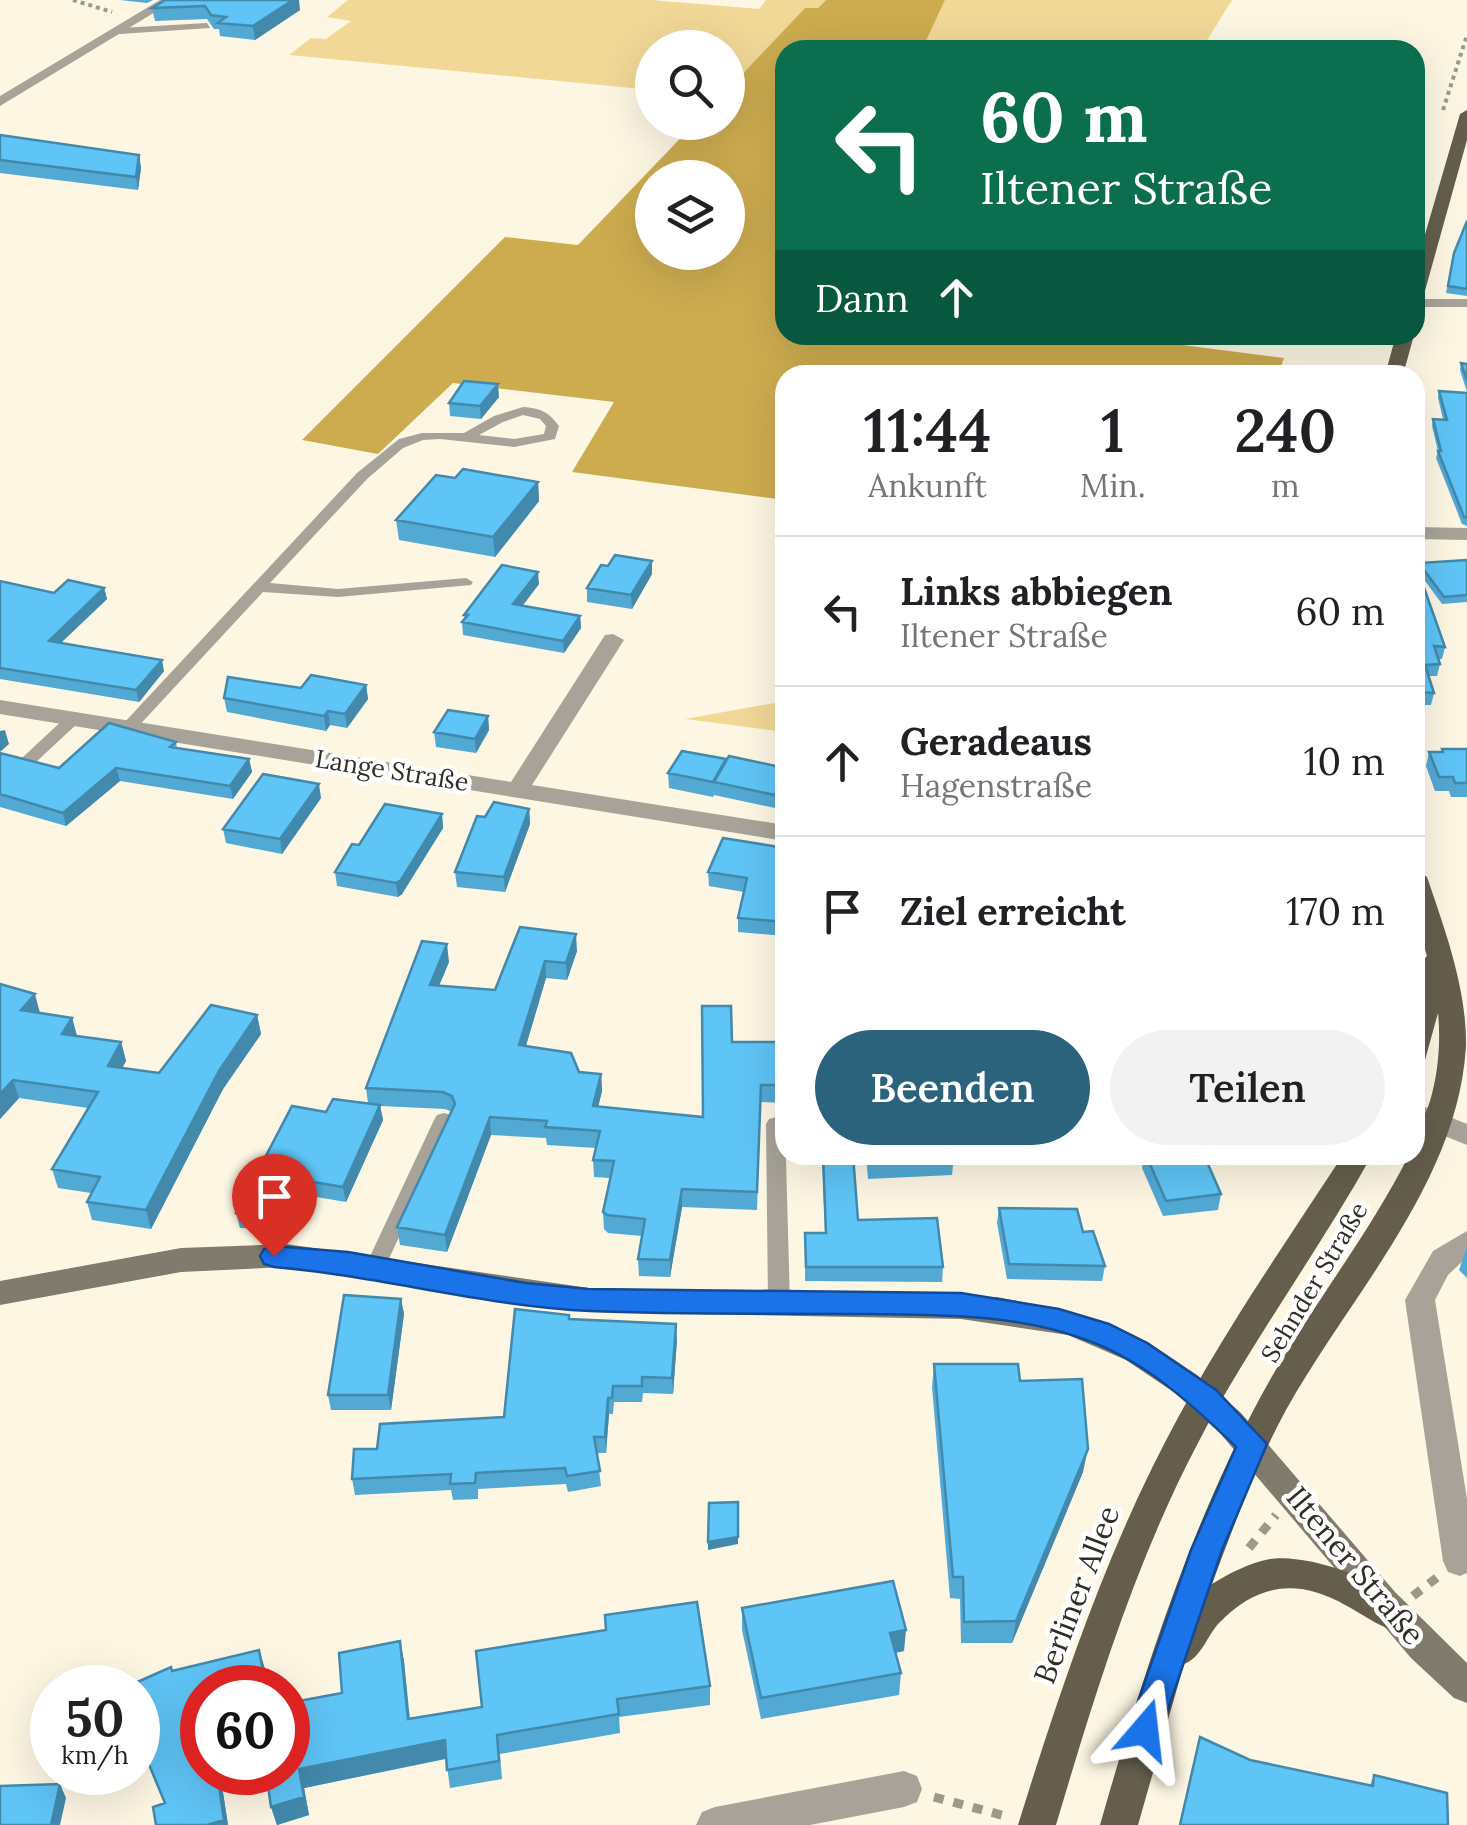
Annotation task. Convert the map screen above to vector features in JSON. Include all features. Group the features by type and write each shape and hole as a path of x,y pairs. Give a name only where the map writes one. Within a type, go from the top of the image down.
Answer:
{"main road":[{"path":"1425,263 1466,120"},
{"name":"Sehnder Straße","path":"1425,914 1444,976 1453,1045 1426,1118"},
{"name":"Sehnder Straße","path":"1425,927 1433,972 1425,1008"},
{"name":"Sehnder Straße","path":"1206,1399 1352,1165"},
{"name":"Sehnder Straße","path":"1252,1444 1411,1180 1415,1165"},
{"name":"Berliner Allee","path":"1037,1825 1116,1586 1165,1475 1206,1399"},
{"path":"1119,1825 1153,1698 1207,1550 1252,1444"},
{"path":"1153,1698 1186,1640 1216,1601 1251,1578 1302,1573 1352,1588 1389,1614"}],"street":[{"path":"0,102 169,0"},
{"path":"1425,532 1467,534"},
{"path":"517,790 613,640"},
{"name":"Lange Straße","path":"0,707 775,832"},
{"path":"1426,1118 1467,1135"},
{"path":"1460,1560 1420,1300 1440,1263 1467,1242"},
{"name":"Iltener Straße","path":"0,1293 124,1269 244,1255 376,1267 526,1294 588,1300 961,1304 1059,1320 1099,1332 1137,1351 1206,1399 1252,1444 1389,1614 1467,1686"},
{"path":"716,1825 904,1789"}],"lane":[{"path":"120,30 207,26"},
{"path":"1425,296 1467,303"},
{"path":"128,728 362,476 403,442 448,434 467,436 532,442 550,436 553,426 540,414 513,413 499,416 467,436"},
{"path":"260,587 338,593 466,582"},
{"path":"28,760 73,719"},
{"path":"376,1267 444,1120"},
{"path":"777,1165 779,1304"}],"path":[{"path":"73,0 137,19"},
{"path":"1389,1614 1460,1560"},
{"path":"904,1789 1037,1825"}],"shaded area":[{"path":"348,0 651,0 759,9 766,0 826,0 818,8 805,8 745,71 745,30 635,30 635,88 289,55 311,38 326,39 351,21 327,17"},
{"path":"826,0 945,0 926,40 775,40 775,345 1182,345 1284,358 1282,365 775,365 775,499 572,472 614,402 453,383 378,454 302,440 505,237 578,245 635,186 635,270 745,270 745,160 660,160 679,140 745,140 745,71 805,8 818,8"},
{"path":"945,0 1232,0 1207,40 926,40"},
{"path":"775,703 775,731 685,719"}],"building":[{"path":"165,0 293,0 253,26 218,23 226,17 211,15 205,6 152,8"},
{"path":"0,135 139,155 136,177 0,160"},
{"path":"1467,221 1467,289 1448,286 1454,253"},
{"path":"464,381 498,384 480,406 449,403"},
{"path":"1439,391 1467,393 1467,518 1438,451 1433,419 1447,420"},
{"path":"463,469 538,482 493,537 396,520 436,475 455,478"},
{"path":"615,555 652,561 631,595 587,588 601,565 608,566"},
{"path":"1467,560 1467,595 1444,597 1425,571 1425,563"},
{"path":"502,565 538,572 513,604 580,616 563,641 462,622"},
{"path":"68,580 104,588 49,641 162,660 136,690 0,668 0,581 54,593"},
{"path":"1425,590 1445,647 1434,646 1440,664 1425,665"},
{"path":"1425,665 1434,693 1425,693"},
{"path":"311,675 366,685 345,714 328,711 324,716 224,698 228,677 301,688"},
{"path":"448,710 488,716 475,739 434,732"},
{"path":"109,723 176,742 170,747 249,759 230,786 116,768 63,813 0,794 0,753 59,768"},
{"path":"1442,749 1467,749 1467,783 1439,777 1429,752 1443,752"},
{"path":"682,751 726,759 713,782 668,773"},
{"path":"729,756 775,766 775,795 714,782"},
{"path":"263,774 319,784 280,839 223,829"},
{"path":"494,802 529,809 504,877 455,872 477,816 485,817"},
{"path":"385,804 442,814 401,880 396,883 335,872 352,844 359,845"},
{"path":"723,838 775,846 775,921 738,918 747,878 708,872"},
{"path":"520,927 576,934 566,963 545,961 519,1045 571,1053 579,1072 601,1074 593,1106 703,1117 702,1006 731,1006 732,1042 775,1042 775,1085 761,1085 757,1192 682,1189 670,1260 638,1259 645,1219 603,1212 614,1161 593,1160 600,1131 545,1127 547,1121 490,1117 445,1235 397,1227 455,1104 452,1096 443,1092 366,1088 422,941 447,944 430,985 495,990"},
{"path":"0,984 35,994 21,1010 72,1018 62,1034 121,1042 108,1066 159,1073 211,1005 257,1015 219,1071 146,1210 87,1202 100,1177 52,1169 98,1092 13,1080 0,1094"},
{"path":"333,1099 380,1105 343,1187 290,1178 274,1212 236,1213 292,1106 326,1112"},
{"path":"823,1165 854,1165 858,1220 937,1218 943,1267 806,1267 805,1233 826,1233"},
{"path":"1150,1165 1208,1165 1221,1194 1166,1201"},
{"path":"999,1208 1077,1209 1083,1232 1093,1231 1105,1266 1009,1264"},
{"path":"344,1295 401,1299 388,1395 328,1395"},
{"path":"515,1309 569,1315 569,1319 676,1324 672,1378 642,1377 642,1386 613,1386 612,1398 608,1398 605,1437 594,1437 600,1471 567,1476 565,1468 476,1473 475,1483 450,1484 451,1474 352,1479 354,1449 377,1449 380,1424 504,1417"},
{"path":"934,1364 1018,1364 1020,1381 1082,1379 1088,1449 1016,1621 964,1622 963,1577 953,1577"},
{"path":"738,1502 738,1537 708,1542 709,1503"},
{"path":"893,1581 906,1630 890,1633 901,1673 761,1698 742,1608"},
{"path":"697,1602 710,1686 617,1699 619,1714 497,1735 499,1761 447,1770 445,1740 310,1767 310,1699 342,1693 339,1653 400,1641 408,1719 482,1707 476,1651 606,1630 605,1615"},
{"path":"259,1650 262,1665 197,1665"},
{"path":"171,1667 172,1671 180,1669 180,1795 220,1795 224,1820 207,1825 156,1825 153,1807 165,1803 160,1791 160,1672"},
{"path":"1200,1737 1250,1760 1373,1786 1374,1775 1447,1793 1448,1825 1180,1825"},
{"path":"30,1785 30,1795 58,1795 51,1825 0,1825 0,1786"},
{"path":"269,1795 304,1795 304,1797 271,1807"}],"route":[{"path":"274,1256 348,1263 526,1294 588,1300 961,1304 1059,1320 1099,1332 1137,1351 1206,1399 1252,1444 1207,1550 1145,1730"}]}
